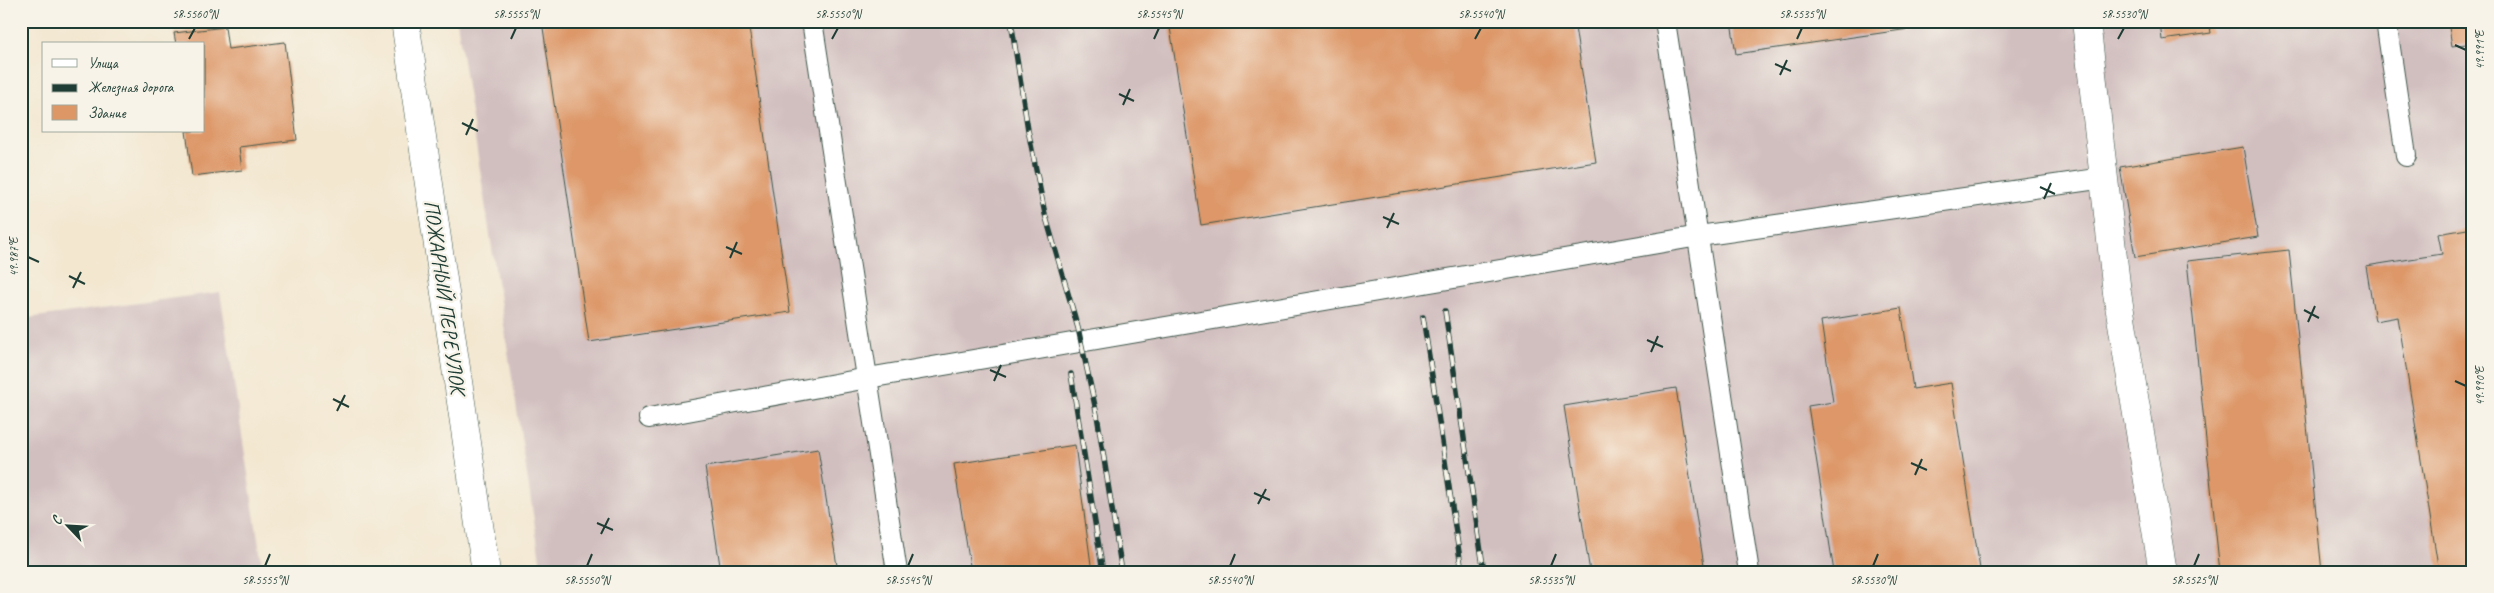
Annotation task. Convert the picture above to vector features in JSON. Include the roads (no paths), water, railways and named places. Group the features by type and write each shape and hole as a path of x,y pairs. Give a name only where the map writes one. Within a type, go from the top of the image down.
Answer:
{"street":[{"name":"ПОЖАРНЫЙ ПЕРЕУЛОК","path":"405,21 486,572"},
{"path":"2086,21 2117,294 2163,572"}],"lane":[{"path":"812,21 897,572"},
{"path":"1664,21 1699,236 1749,572"},
{"path":"2386,21 2406,156"},
{"path":"649,418 868,378 1699,236 2104,178"}],"railway":[{"path":"1011,21 1028,130 1045,214 1078,328 1097,415 1122,572"},
{"path":"1445,311 1484,572"},
{"path":"1423,317 1462,572"},
{"path":"1071,374 1103,572"}]}
